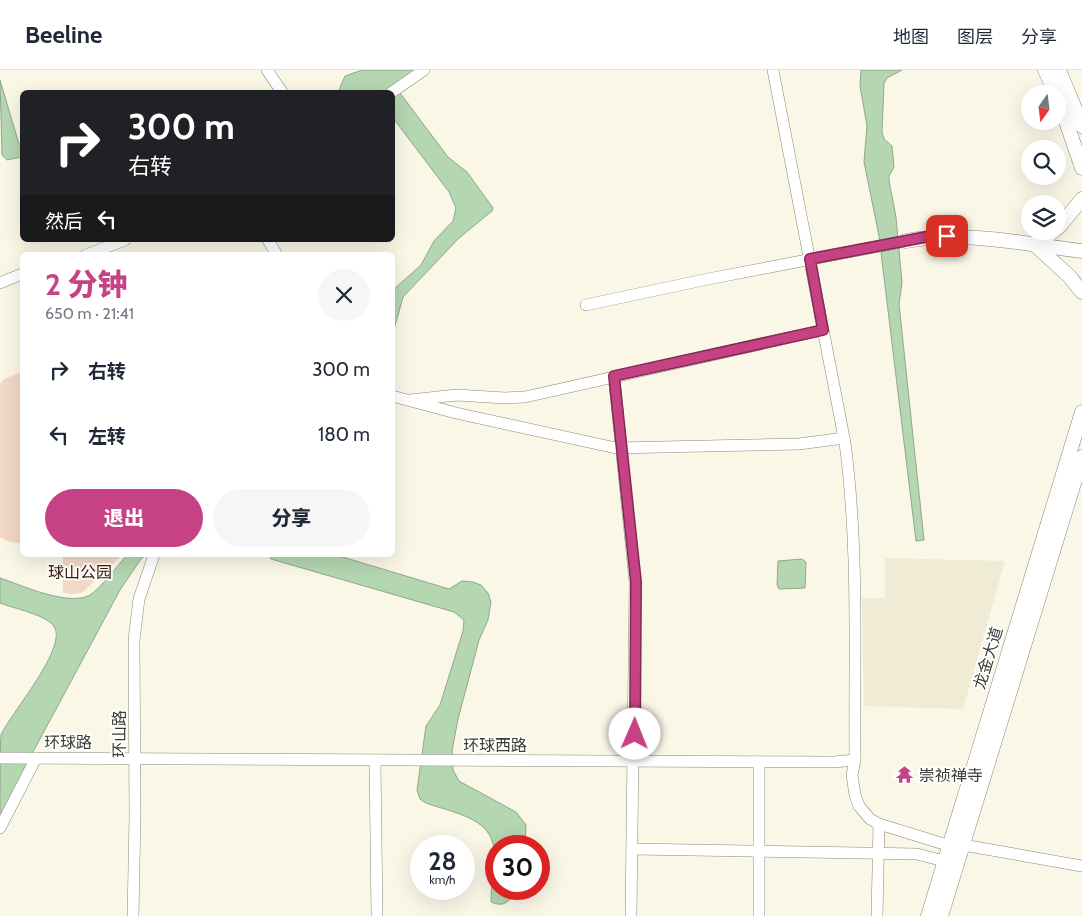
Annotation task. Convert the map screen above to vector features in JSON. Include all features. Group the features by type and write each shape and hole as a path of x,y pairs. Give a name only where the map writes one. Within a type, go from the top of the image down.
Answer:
{"main road":[{"path":"1050,71 1054,85"},
{"path":"1050,71 1082,126"},
{"path":"1066,121 1082,168"},
{"path":"1066,218 1082,199"},
{"path":"906,241 931,236 947,236 1082,251"},
{"path":"1035,245 1042,240"},
{"path":"1035,245 1069,276 1082,292"},
{"name":"龙金大道","path":"941,916 958,844 1082,412"},
{"name":"龙金大道","path":"928,916 944,861 958,844 1082,457"}],"street":[{"path":"267,70 281,90"},
{"path":"395,90 424,70"},
{"path":"773,70 844,438 851,489 855,555 855,760 852,775 857,801 866,815 879,824 958,844 1082,866"},
{"path":"586,304 906,241"},
{"path":"94,252 120,242"},
{"path":"0,283 20,275"},
{"path":"406,400 457,395 518,398 823,330"},
{"path":"614,376 636,582 631,916"},
{"path":"395,397 456,413 623,449 799,444 844,438"},
{"name":"环山路","path":"133,916 135,625 139,599 154,557"},
{"name":"环球路","path":"0,758 135,759"},
{"path":"0,828 35,758"},
{"name":"环球西路","path":"135,759 634,762 855,760"},
{"path":"855,760 863,798 874,814 958,844"},
{"path":"375,761 378,916"},
{"path":"759,762 759,916"},
{"path":"877,916 879,824"},
{"path":"633,849 917,854 944,861"}],"shaded area":[{"path":"362,70 419,70 394,85 448,157 467,172 493,208 492,211 459,238 403,297 395,326 395,288 421,265 434,241 453,221 456,208 449,192 395,121 395,90 339,90 345,76"},
{"path":"861,70 902,70 887,78 884,83 882,132 884,139 892,146 894,167 889,176 889,181 896,217 902,283 899,304 924,540 916,541 879,236 864,162 867,126 860,86"},
{"path":"0,80 20,144 20,157 7,160 2,155"},
{"path":"125,557 144,557 120,590 26,765 0,820 1,735 47,663 54,648 56,635 53,625 49,621 0,603 0,578 45,594 70,598 81,598 90,595"},
{"path":"270,557 343,557 449,589 462,581 481,585 488,593 491,602 488,620 479,640 458,719 452,751 453,770 459,781 516,812 526,825 526,835 489,835 482,826 473,820 426,803 420,799 417,790 426,726 440,705 463,631 464,620 454,612 271,559"},
{"path":"885,558 1005,561 963,709 864,706 862,598 885,598"},
{"path":"802,559 806,562 805,588 779,589 777,585 778,561"},
{"path":"491,900 509,900 503,904 491,902"}],"green space":[{"name":"球山公园","path":"20,373 20,544 7,541 0,537 0,384 4,379"},
{"name":"球山公园","path":"63,557 120,557 83,592 74,594 63,593"}],"place":[{"name":"崇祯禅寺","path":"905,775"}],"route":[{"path":"635,734 636,582 614,376 823,330 810,259 931,236 947,236"}]}
